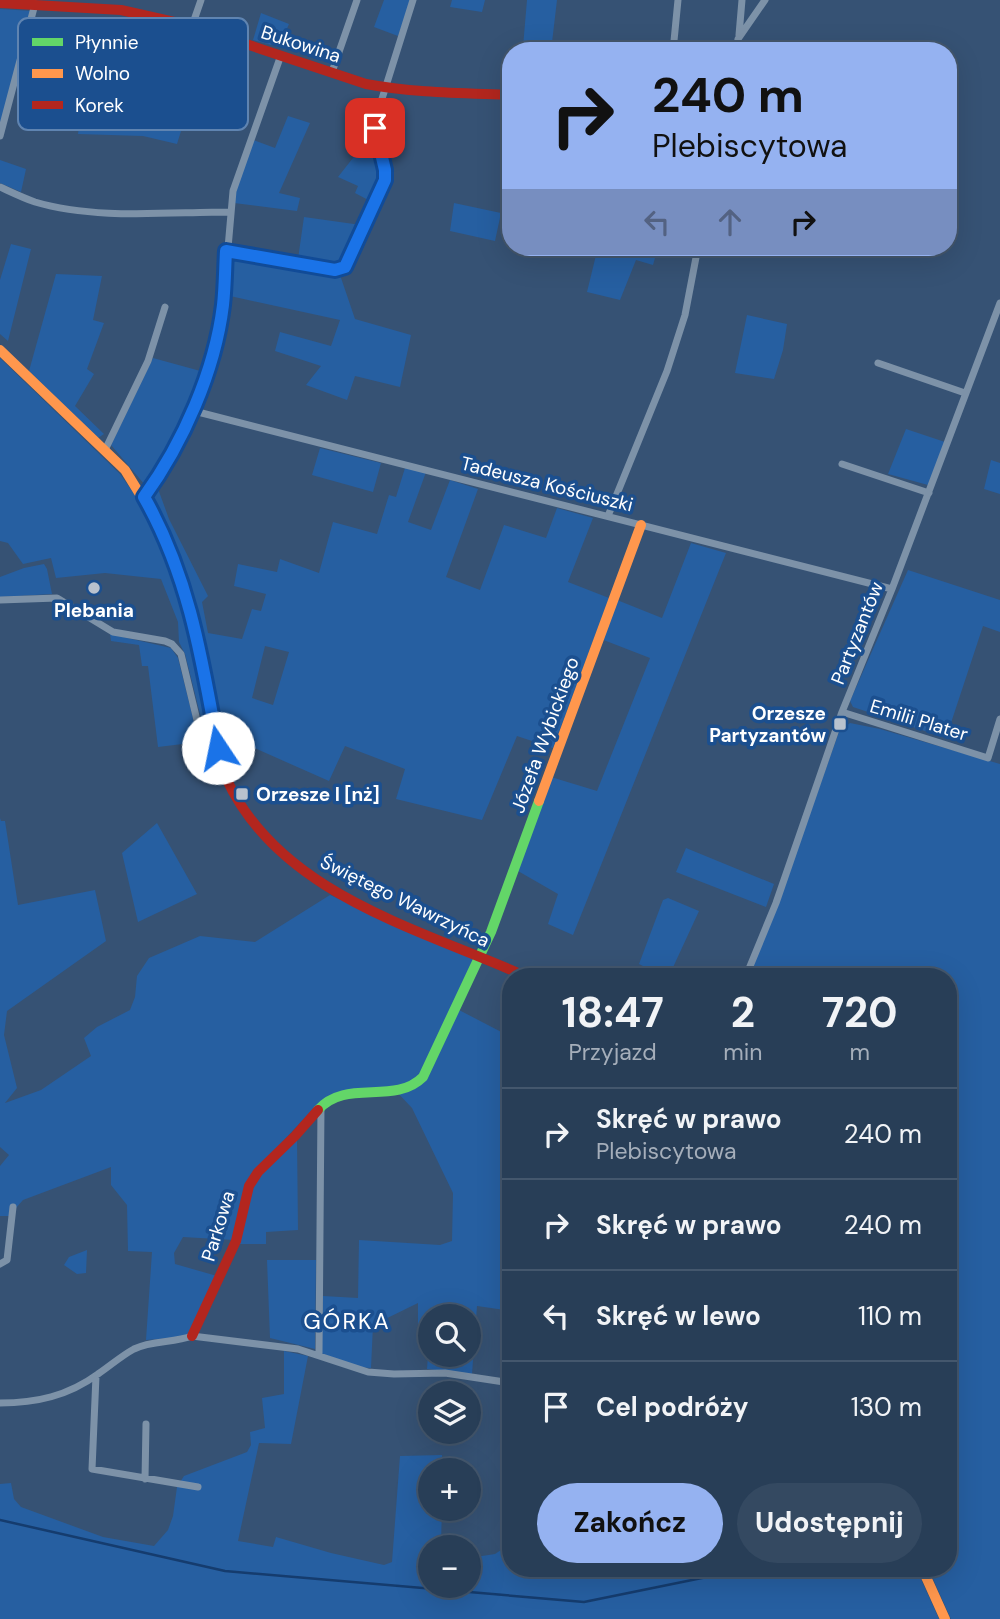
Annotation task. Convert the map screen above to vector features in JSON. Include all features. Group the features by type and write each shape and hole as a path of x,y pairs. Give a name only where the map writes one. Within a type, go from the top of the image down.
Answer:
{"street":[{"path":"195,18 201,0"},
{"path":"332,72 357,0"},
{"path":"226,251 335,270 345,267 385,180 375,128 384,88 413,0"},
{"path":"674,42 678,0"},
{"path":"738,42 742,0"},
{"path":"738,39 765,0"},
{"name":"Bukowina","path":"0,3 122,5 165,18"},
{"path":"32,18 35,5"},
{"name":"Bukowina","path":"248,44 384,88 502,95"},
{"path":"144,497 194,411 215,347 223,305 233,191 281,55"},
{"path":"0,136 18,69"},
{"path":"0,187 34,202 69,209 103,212 230,212"},
{"path":"607,516 667,371 685,315 696,256"},
{"name":"Partyzantów","path":"750,968 776,903 842,712 892,589 1000,303"},
{"path":"105,450 148,361 165,307"},
{"name":"Świętego Wawrzyńca","path":"0,350 125,470 144,497 164,535 186,592 227,780 242,808 269,843 289,862 364,905 507,968"},
{"path":"877,363 965,393"},
{"name":"Tadeusza Kościuszki","path":"194,411 892,589"},
{"path":"842,464 929,493"},
{"name":"Józefa Wybickiego","path":"479,956 491,932 641,525"},
{"path":"0,600 57,598 113,632 172,644 181,654 202,741 206,747 218,748"},
{"name":"Emilii Plater","path":"842,712 988,758 1000,719"},
{"name":"Parkowa","path":"192,1336 236,1241 248,1186 258,1172 295,1136 320,1106 350,1092 401,1091 415,1085 430,1064 479,956"},
{"path":"319,1354 320,1106"},
{"path":"0,1264 7,1260 13,1207"},
{"path":"0,1403 23,1403 57,1397 96,1376 135,1348 192,1336 298,1349 368,1372 446,1373 502,1381"},
{"path":"96,1376 92,1469 198,1487"},
{"path":"145,1479 146,1424"},
{"path":"926,1577 944,1619"}],"shaded area":[{"path":"384,0 411,0 398,36 374,27"},
{"path":"452,0 485,0 482,12 450,7"},
{"path":"527,0 557,0 552,42 523,42"},
{"path":"0,9 33,11 31,18 18,18 18,68 0,136"},
{"path":"261,13 289,24 279,47 253,40"},
{"path":"288,116 310,123 279,193 300,198 297,211 234,203 236,187 253,140 275,148"},
{"path":"79,130 181,130 177,144 143,136 78,134"},
{"path":"371,135 382,181 372,202 355,193 358,186 338,177"},
{"path":"0,160 26,169 21,192 0,183"},
{"path":"454,203 501,213 495,241 450,231"},
{"path":"304,217 361,225 348,258 341,264 298,259"},
{"path":"11,244 31,249 8,341 0,334 0,280"},
{"path":"235,256 339,272 355,319 411,335 400,387 355,376 347,400 306,385 321,366 275,351 280,332 331,346 340,320 230,296 231,260"},
{"path":"596,256 656,256 653,265 636,260 620,300 587,292"},
{"path":"56,274 102,276 93,320 104,323 87,369 94,374 75,406 104,434 98,438 29,371"},
{"path":"747,315 787,324 774,379 735,373"},
{"path":"0,358 120,474 149,515 175,572 209,728 203,726 185,654 179,642 178,622 161,579 105,573 56,578 51,558 23,564 8,543 0,541"},
{"path":"153,358 204,372 191,410 150,484 145,485 111,445"},
{"path":"906,429 945,442 928,485 888,474"},
{"path":"320,448 381,463 373,492 312,475"},
{"path":"991,460 1000,463 1000,494 984,489"},
{"path":"405,468 426,472 408,522 431,530 450,480 478,489 446,577 480,590 504,525 546,538 557,508 593,518 568,582 609,598 553,748 517,736 482,820 396,799 405,769 345,746 329,781 234,739 225,744 188,577 151,496 157,486 169,519 208,596 202,602 208,633 242,639 252,609 261,611 266,594 234,586 238,564 277,572 280,559 319,573 333,522 377,534 389,495 396,497","holes":["265,646 289,652 273,705 252,698"]},
{"path":"691,543 726,553 573,935 548,924 558,894 518,871 551,777 597,791 650,658 601,639 617,600 662,618"},
{"path":"44,564 52,594 0,597 0,577"},
{"path":"908,570 1000,600 1000,632 983,626 946,738 853,707 850,701"},
{"path":"110,634 171,648 178,658 199,742 158,747 148,666 142,666 139,645 111,641"},
{"path":"850,723 880,729 1000,764 1000,1619 951,1619 932,1577 957,1577 957,968 752,968 839,732"},
{"path":"0,818 5,821 18,905 95,890 106,941 7,1011 4,1035 17,1088 5,1103 41,1090 91,1056 84,1038 97,1027 130,1010 135,997 137,976 149,958 200,936 255,942 330,895 476,959 459,1010 502,1032 502,1310 481,1307 481,1304 418,1303 373,1325 371,1368 356,1367 321,1353 323,1296 358,1298 359,1240 440,1245 452,1241 453,1193 412,1108 394,1089 376,1087 313,1109 253,1174 234,1240 183,1237 174,1253 175,1264 217,1276 190,1333 183,1337 146,1340 152,1252 128,1251 127,1205 111,1185 111,1167 23,1200 9,1216 0,1216 0,1166 9,1155 0,1147"},
{"path":"157,823 197,894 138,922 122,853"},
{"path":"686,848 774,884 766,907 676,872"},
{"path":"668,898 699,911 673,968 647,968 639,964 663,900"},
{"path":"297,1138 298,1230 266,1232 266,1244 239,1244 252,1188 262,1173"},
{"path":"87,1250 86,1273 77,1274 64,1265 69,1257"},
{"path":"267,1260 316,1260 315,1349 270,1338"},
{"path":"284,1351 308,1356 291,1444 259,1443 238,1541 273,1547 276,1537 384,1565 392,1562 400,1456 442,1455 442,1458 418,1458 418,1521 442,1521 441,1535 418,1535 418,1598 481,1598 481,1556 501,1550 502,1577 920,1577 939,1619 0,1619 0,1484 11,1483 14,1499 21,1507 103,1537 154,1546 168,1530 177,1487 184,1476 247,1452 251,1445 250,1432 265,1428 262,1398 284,1394"},
{"path":"427,1367 473,1367 472,1374"}],"waterway":[{"path":"0,1520 225,1571 584,1602 707,1577"}],"traffic: fast":[{"path":"318,1110 342,1095 398,1090 423,1077 491,932 539,801"}],"traffic: slow":[{"path":"0,350 125,470 165,535 186,592 196,637"},
{"path":"539,801 641,525"},
{"path":"926,1577 945,1619"}],"traffic: jam":[{"path":"0,3 121,10 156,18"},
{"path":"248,45 366,84 420,91 502,95"},
{"path":"196,637 226,778 250,818 280,851 316,879 355,902 397,923 506,968"},
{"path":"192,1336 236,1241 249,1186 258,1172 318,1110"}],"place":[{"name":"Plebania","path":"94,588"},
{"name":"Orzesze Partyzantów","path":"840,724"},
{"name":"Orzesze I [nż]","path":"242,794"}],"district":[{"name":"GÓRKA","path":"347,1321"}],"route":[{"path":"218,748 186,592 164,535 144,497 194,411 215,347 223,305 226,251 335,270 345,267 385,180 375,128"}]}
